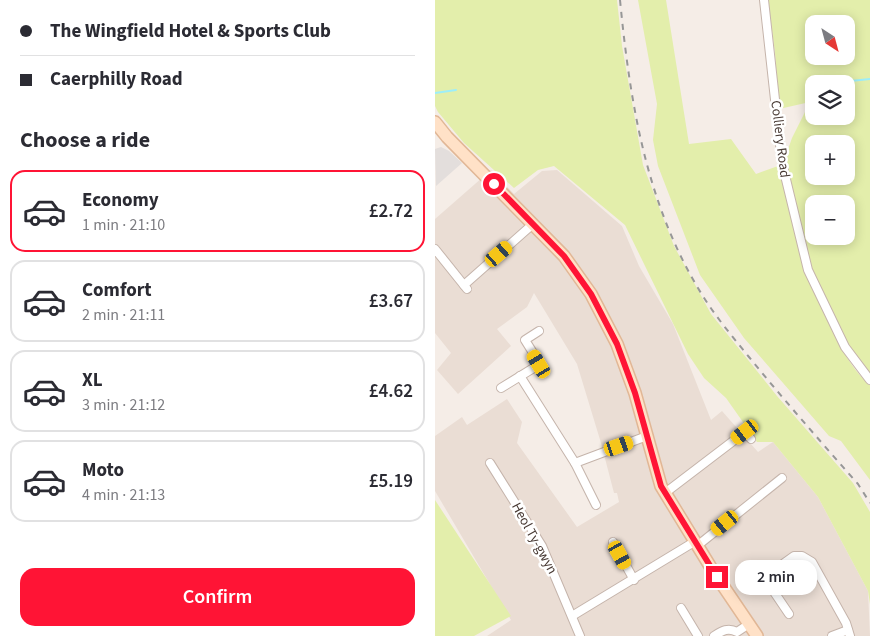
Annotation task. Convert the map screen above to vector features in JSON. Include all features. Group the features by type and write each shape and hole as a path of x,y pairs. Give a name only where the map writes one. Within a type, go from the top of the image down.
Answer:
{"street":[{"name":"Colliery Road","path":"764,0 782,163 808,270 845,347 870,380"},
{"path":"436,126 515,204 573,266 607,323 635,393 657,475 665,493 696,544 757,636"},
{"path":"435,249 465,287 533,224"},
{"path":"501,388 539,364 525,340 539,331"},
{"path":"520,376 575,463 596,505"},
{"path":"665,493 745,432 751,439"},
{"path":"575,463 605,450 647,436"},
{"name":"Heol Ty-gwyn","path":"490,462 542,546 580,636"},
{"path":"572,616 696,544 782,478"},
{"path":"613,542 634,580"},
{"path":"789,614 762,579 794,556 807,558 813,562 849,633 832,636"},
{"path":"681,608 698,636"},
{"path":"714,636 724,630 731,629 737,634 749,624"}],"shaded area":[{"path":"441,147 449,151 462,163 436,186 435,149"},
{"path":"491,170 514,194 542,171 557,170 622,226 639,266 673,324 711,420 722,411 758,452 773,442 818,497 868,591 870,636 487,636 511,620 435,491 435,436 462,417 467,425 507,399 522,422 517,443 577,527 619,502 617,493 614,493 577,364 534,293 527,307 497,329 511,346 458,394 437,370 451,353 435,333 435,219"}],"green space":[{"path":"435,0 617,0 622,46 643,165 674,246 711,314 777,396 853,483 870,512 870,604 868,591 818,497 773,442 757,442 726,398 704,378 688,354 625,225 554,166 538,170 514,188 464,143 438,112 435,106"},
{"path":"638,0 666,0 689,144 731,139 756,174 778,166 807,260 833,329 852,365 870,385 870,480 841,441 829,436 744,338 700,275 658,166 653,140 657,104"},
{"path":"768,0 870,0 870,376 847,346 812,269 806,245 855,245 855,195 805,195 805,240 785,158 792,138 805,112 805,125 855,125 855,75 805,75 805,103 779,109 775,53"},
{"path":"435,500 511,616 474,636 435,636"}],"waterway":[{"path":"855,81 870,79"},
{"path":"435,93 456,90"}],"railway":[{"path":"620,0 629,76 644,151 654,188 682,259 701,293 724,326 858,484 870,503"}],"route":[{"path":"494,184 573,266 591,294 617,344 635,393 661,486 717,577"}]}
